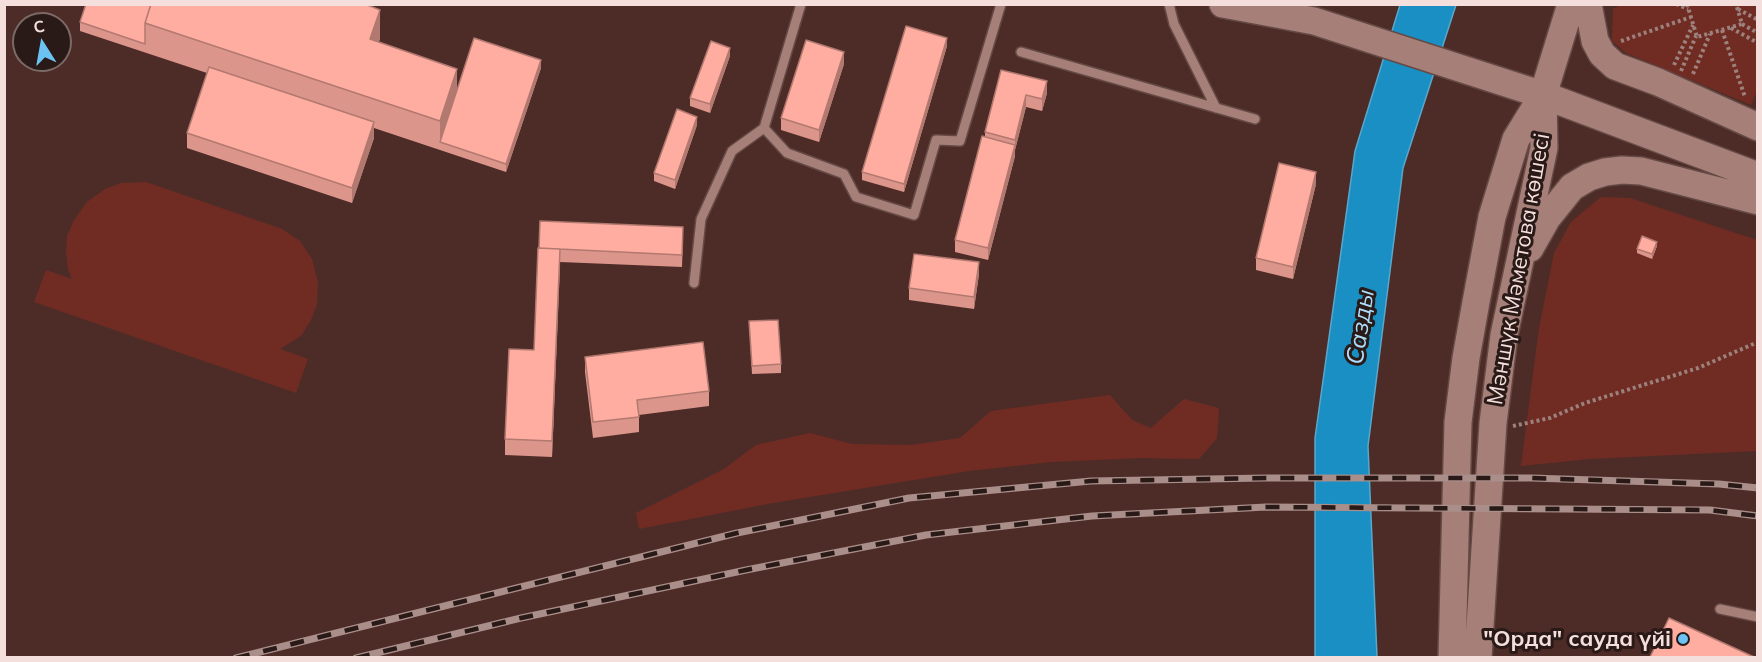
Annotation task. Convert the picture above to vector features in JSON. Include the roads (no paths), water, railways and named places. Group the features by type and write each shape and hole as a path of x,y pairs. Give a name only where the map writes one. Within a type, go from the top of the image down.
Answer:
{"main road":[{"path":"1223,4 1314,21 1377,41 1543,95 1758,176"},
{"path":"1283,4 1314,21"},
{"name":"Мәншүк Мәметова көшесі","path":"1452,657 1458,422 1466,358 1492,218 1515,138 1543,95 1571,4"},
{"path":"1588,4 1595,41 1602,54 1615,66 1753,117"},
{"name":"Мәншүк Мәметова көшесі","path":"1478,657 1493,423 1504,335 1544,148 1543,95"},
{"path":"1518,267 1547,218 1572,187 1589,177 1605,172 1641,171 1758,201"}],"lane":[{"path":"694,283 701,219 732,151 764,128 801,4"},
{"path":"764,128 787,153 844,174 856,197 914,215 936,140 960,141 1001,4"},
{"path":"1169,4 1174,24 1216,108"},
{"path":"1021,52 1255,119"},
{"path":"1720,609 1758,617"}],"water":[{"name":"Сазды","path":"1400,5 1456,5 1403,168 1368,446 1377,657 1315,658 1315,438 1355,151"}],"railway":[{"path":"236,658 737,533 909,498 1091,481 1266,478 1531,478 1719,484 1758,488"},
{"path":"356,658 521,618 746,570 926,535 1092,516 1266,507 1710,510 1758,516"}],"place":[{"name":"\"Орда\" сауда үйі","path":"1683,639"}]}
